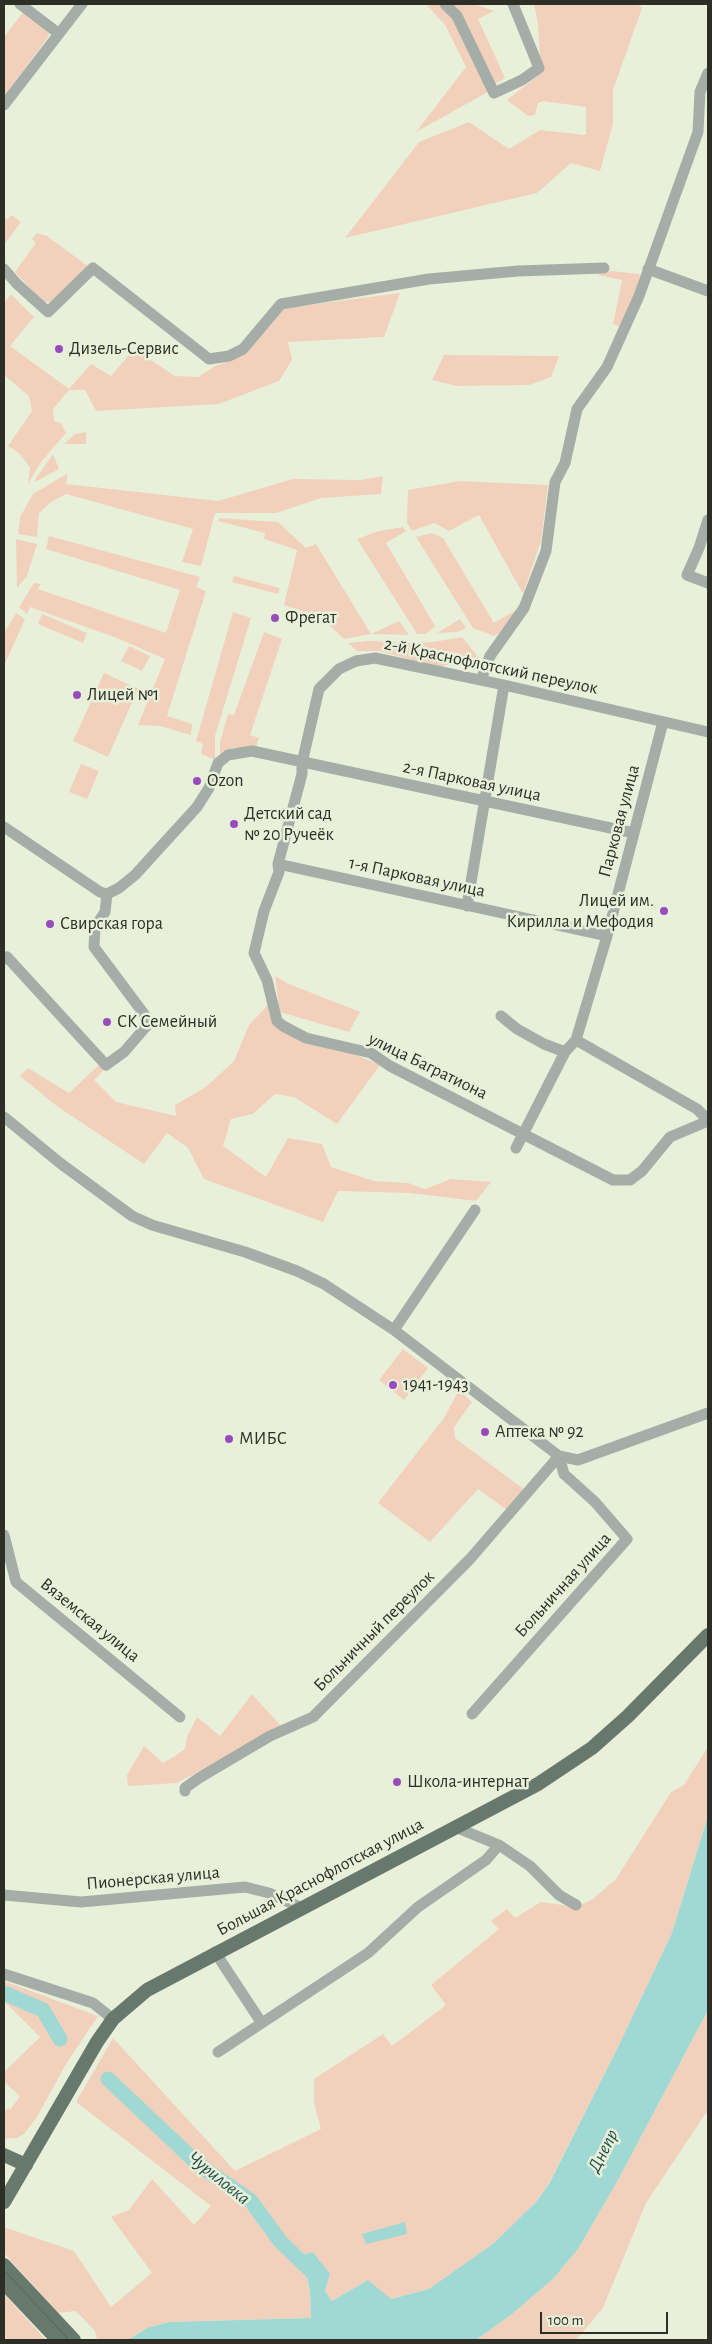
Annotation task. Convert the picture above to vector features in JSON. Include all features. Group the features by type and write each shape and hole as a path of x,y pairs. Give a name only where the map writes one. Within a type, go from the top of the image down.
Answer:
{"main road":[{"name":"Большая Краснофлотская улица","path":"4,2202 97,2042 113,2019 147,1990 215,1952 538,1784 592,1748 628,1716 708,1635"},
{"path":"4,2155 26,2165"},
{"path":"4,2265 51,2324 58,2340"},
{"path":"4,2282 51,2324 74,2340"}],"street":[{"path":"20,4 58,33"},
{"path":"4,105 82,4"},
{"path":"445,4 457,16 494,92 522,80 539,68 513,4"},
{"path":"481,680 490,656 524,608 546,552 555,482 565,462 576,409 607,367 639,296 698,132 700,92 708,73"},
{"path":"4,269 48,312 93,268 209,359 229,356 244,349 281,304 429,279 518,271 604,268"},
{"path":"648,269 708,290"},
{"path":"708,520 699,548 687,575 708,583"},
{"name":"2-й Краснофлотский переулок","path":"302,763 319,689 339,669 356,661 376,658 708,732"},
{"path":"467,906 504,685"},
{"name":"Парковая улица","path":"576,1040 607,936 663,722"},
{"path":"4,827 100,892 107,894 119,888 135,874 197,807 209,788 218,763 228,755 252,751 302,763"},
{"name":"2-я Парковая улица","path":"302,763 634,833"},
{"name":"улица Багратиона","path":"302,763 302,774 278,864 278,872 264,911 254,953 267,980 277,1021 306,1038 370,1053 390,1066 613,1180 630,1180 642,1172 670,1137 708,1121"},
{"name":"1-я Парковая улица","path":"278,864 607,936"},
{"path":"5,958 106,1065 124,1052 150,1022 94,947 95,927 105,912 107,894"},
{"path":"501,1016 517,1029 544,1044 565,1052"},
{"path":"516,1148 565,1052 576,1040 697,1109 708,1121"},
{"path":"4,1117 60,1163 132,1216 152,1225 245,1252 297,1270 324,1284 394,1330 559,1456 578,1460 708,1413"},
{"path":"394,1330 475,1210"},
{"name":"Больничная улица","path":"472,1714 627,1539 595,1502 564,1474 559,1456"},
{"name":"Больничный переулок","path":"185,1791 185,1788 199,1778 270,1736 313,1718 470,1559 559,1456"},
{"name":"Вяземская улица","path":"4,1535 16,1582 180,1716"},
{"path":"455,1826 499,1846 530,1866 559,1895 576,1905"},
{"path":"218,2052 368,1953 418,1907 486,1860 499,1846"},
{"name":"Пионерская улица","path":"4,1894 80,1902 245,1887 269,1893 302,1908"},
{"path":"215,1952 261,2022"},
{"path":"4,1974 94,2003 113,2019"}],"shaded area":[{"path":"426,4 441,4 453,16 488,92 416,132 466,67 445,25"},
{"path":"450,4 474,4 494,11 478,19 505,78 495,84"},
{"path":"534,4 637,4 642,8 613,90 613,124 600,171 571,163 537,193 345,238 419,142 469,122 509,149 540,130 586,135 586,107 543,101 538,103 535,115 528,116 507,100 541,73 538,24"},
{"path":"24,11 47,28 49,36 4,96 4,37"},
{"path":"12,215 21,222 4,245 4,218 6,220"},
{"path":"37,233 47,236 89,267 53,302 43,302 15,272 36,243 32,239"},
{"path":"612,271 640,274 637,292 620,327 613,324 622,280 597,275"},
{"path":"400,293 384,337 288,342 292,360 279,381 219,404 96,411 85,390 69,390 53,409 54,421 61,423 66,433 41,462 28,484 30,467 19,453 8,446 32,411 29,396 4,375 4,303 11,294 34,317 10,346 69,389 91,364 111,376 134,349 175,376 198,377 215,366 233,360 285,308"},
{"path":"444,355 559,356 551,377 529,385 457,386 432,380"},
{"path":"86,432 86,444 64,444 75,434"},
{"path":"53,454 59,469 35,482 36,478"},
{"path":"68,473 66,484 218,501 293,479 361,480 383,476 381,494 321,498 276,513 215,513 201,566 182,562 193,529 66,494 51,502 39,513 37,537 18,534 20,517 33,494"},
{"path":"460,481 548,485 541,541 523,594 479,515 449,531 434,523 412,531 407,523 408,490"},
{"path":"219,518 278,522 306,548 316,544 371,634 344,639 322,618 284,605 297,550 264,539 265,533 218,521"},
{"path":"403,527 406,531 386,543 435,626 426,634 417,634 357,539 379,531"},
{"path":"432,533 443,538 494,623 522,607 505,629 494,636 473,628 416,537"},
{"path":"49,536 200,577 196,587 206,591 167,716 192,724 191,735 160,726 138,725 165,659 117,638 30,607 27,614 19,607 34,583 41,584 38,589 166,633 180,590 46,549"},
{"path":"16,539 37,544 27,576 17,588"},
{"path":"234,576 280,588 278,594 232,582"},
{"path":"233,612 251,618 215,736 215,760 201,754 203,744 196,741"},
{"path":"16,613 25,619 4,666 4,633"},
{"path":"42,614 87,633 83,643 38,624"},
{"path":"460,619 466,628 457,632 437,633"},
{"path":"399,621 409,635 371,634"},
{"path":"264,632 282,639 250,735 259,738 256,747 232,748 220,755 220,742 228,714 234,715"},
{"path":"462,637 479,658 439,667 379,651 357,651 348,643 370,641 433,642"},
{"path":"129,646 150,656 142,671 121,661"},
{"path":"104,673 138,689 108,757 73,741"},
{"path":"81,764 99,771 87,799 69,792"},
{"path":"275,976 289,984 360,1012 349,1032 280,1012"},
{"path":"267,992 274,1021 380,1065 337,1124 294,1097 275,1094 253,1114 231,1119 223,1146 266,1177 288,1138 322,1144 331,1167 374,1181 408,1183 425,1189 451,1179 491,1182 476,1201 410,1193 338,1191 323,1222 204,1179 188,1148 167,1133 144,1164 58,1107 20,1076 28,1068 69,1093 100,1064 105,1069 94,1080 116,1102 176,1116 175,1105 206,1087 234,1061 249,1025 267,1006"},
{"path":"403,1349 428,1368 404,1400 379,1380"},
{"path":"459,1390 472,1402 454,1427 455,1438 525,1490 507,1510 478,1489 430,1542 378,1503 444,1418"},
{"path":"252,1694 282,1727 177,1783 128,1786 127,1775 144,1746 163,1763 185,1749 187,1737 197,1717 220,1736"},
{"path":"708,1747 708,1816 672,1933 618,2047 550,2181 537,2201 494,2243 429,2289 390,2299 368,2280 332,2301 325,2291 330,2274 313,2252 303,2255 310,2292 311,2318 169,2322 147,2328 128,2340 97,2340 95,2331 76,2311 58,2313 4,2253 4,2227 74,2251 111,2307 152,2273 111,2217 129,2210 152,2179 194,2225 211,2206 76,2102 113,2038 235,2171 321,2129 314,2103 314,2079 383,2034 392,2046 446,2005 431,1985 499,1929 491,1921 507,1909 515,1918 541,1902 577,1907 593,1899 616,1879 671,1792 684,1785"},
{"path":"4,1981 98,2016 66,2064 37,2117 24,2134 17,2138 4,2139 4,2112 8,2108 10,2110 20,2096 4,2082 4,2072 40,2037 4,2001"},
{"path":"708,2010 708,2110 646,2203 603,2308 576,2340 476,2340 512,2314 553,2279 578,2249 618,2180"},
{"path":"4,2294 46,2340 4,2340"}],"water":[{"name":"Днепр","path":"708,1816 708,2010 618,2180 578,2249 553,2279 512,2314 476,2340 128,2340 147,2328 169,2322 311,2318 310,2292 303,2255 313,2252 330,2274 325,2291 332,2301 368,2280 391,2299 429,2289 494,2243 537,2201 550,2182 618,2047 672,1933"},
{"path":"405,2222 407,2234 366,2244 362,2234"}],"waterway":[{"name":"Чуриловка","path":"4,1993 43,2010 60,2039"},
{"name":"Чуриловка","path":"108,2079 199,2165 251,2201 280,2241 318,2278"}],"tram line":[{"path":"4,2270 69,2340"}],"place":[{"name":"Дизель-Сервис","path":"59,349"},
{"name":"Фрегат","path":"275,618"},
{"name":"Лицей №1","path":"77,695"},
{"name":"Ozon","path":"197,781"},
{"name":"Детский сад № 20 Ручеёк","path":"234,824"},
{"name":"Лицей им. Кирилла и Мефодия","path":"664,911"},
{"name":"Свирская гора","path":"50,924"},
{"name":"СК Семейный","path":"107,1022"},
{"name":"1941-1943","path":"393,1385"},
{"name":"Аптека № 92","path":"485,1432"},
{"name":"МИБС","path":"229,1439"},
{"name":"Школа-интернат","path":"397,1782"}]}
